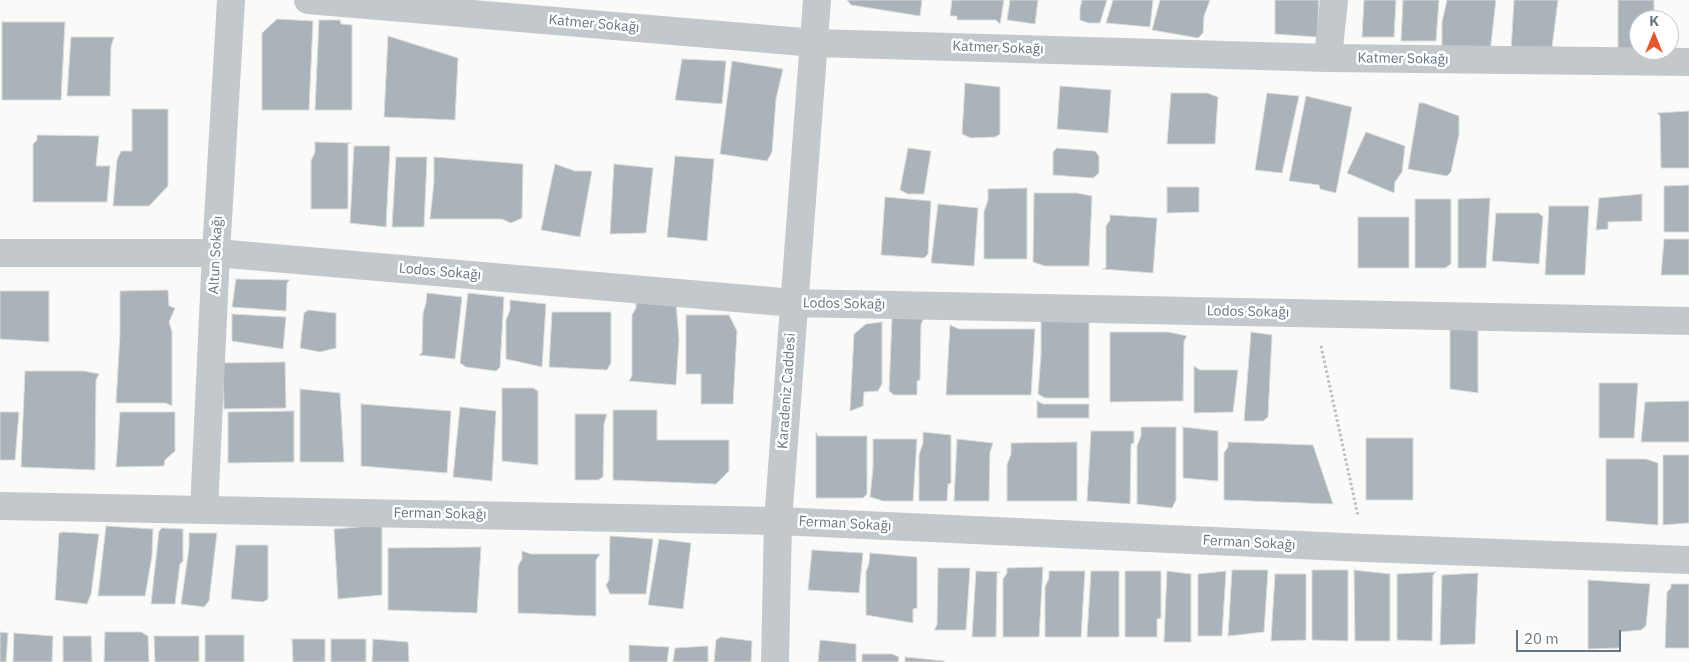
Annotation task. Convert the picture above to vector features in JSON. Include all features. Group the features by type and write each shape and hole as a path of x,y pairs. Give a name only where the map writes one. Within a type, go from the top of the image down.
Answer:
{"street":[{"name":"Altun Sokağı","path":"204,510 216,253 231,0"},
{"name":"Katmer Sokağı","path":"308,0 815,43 1328,58 1689,62"},
{"name":"Karadeniz Caddesi","path":"775,662 778,520 817,0"},
{"path":"1328,58 1334,0"},
{"name":"Lodos Sokağı","path":"0,253 216,253 794,303 1689,321"},
{"name":"Ferman Sokağı","path":"0,506 778,520 1365,548 1689,560"}],"path":[{"path":"1314,314 1365,548"}],"building":[{"path":"847,0 922,0 920,16 851,5"},
{"path":"952,0 1004,0 1000,24 996,20 957,20 957,16 950,16"},
{"path":"1010,0 1038,0 1035,24 1007,20"},
{"path":"1082,0 1107,0 1100,23 1089,23 1080,20"},
{"path":"1113,0 1153,0 1150,27 1106,23"},
{"path":"1160,0 1210,0 1204,16 1203,33 1198,38 1152,30"},
{"path":"1275,0 1319,0 1317,37 1275,34"},
{"path":"1364,0 1396,0 1394,37 1362,37"},
{"path":"1403,0 1439,0 1436,41 1401,41"},
{"path":"1447,0 1496,0 1490,52 1442,48 1442,22"},
{"path":"1514,0 1558,0 1551,55 1511,51"},
{"path":"1618,0 1654,0 1654,10 1629,10 1629,50 1618,51"},
{"path":"277,19 313,21 309,110 262,110 262,33"},
{"path":"319,20 340,20 341,24 352,25 352,110 315,110"},
{"path":"2,22 65,22 61,100 2,100"},
{"path":"388,36 458,58 455,120 384,117"},
{"path":"71,37 114,37 111,47 110,96 67,96"},
{"path":"682,59 726,61 722,104 675,100"},
{"path":"732,61 783,69 776,99 772,152 767,161 720,154"},
{"path":"965,83 1000,87 1000,134 995,137 971,138 962,134"},
{"path":"1060,86 1111,90 1108,133 1057,129"},
{"path":"1171,93 1207,93 1218,97 1215,144 1167,144"},
{"path":"1267,93 1299,96 1282,173 1255,170"},
{"path":"1306,96 1352,107 1336,193 1320,189 1319,185 1289,181"},
{"path":"1419,103 1424,103 1459,116 1459,134 1451,172 1447,176 1408,169"},
{"path":"132,109 168,109 168,186 149,206 113,206 117,160 121,151 132,151"},
{"path":"1689,111 1689,168 1661,168 1660,116 1657,113"},
{"path":"1366,132 1405,146 1402,172 1395,182 1394,193 1347,173"},
{"path":"37,135 99,136 96,166 110,166 107,202 33,202 33,144 37,140"},
{"path":"315,142 351,143 348,144 348,209 311,209 311,161 315,152"},
{"path":"354,146 390,146 386,227 350,223"},
{"path":"908,148 931,151 924,194 908,194 900,190"},
{"path":"1057,148 1095,151 1099,156 1099,173 1093,178 1053,175 1053,152"},
{"path":"675,156 714,159 707,241 667,237"},
{"path":"396,157 427,157 424,227 392,227"},
{"path":"434,157 523,164 522,218 511,223 502,219 430,219 434,182"},
{"path":"555,164 575,171 592,171 580,237 541,230"},
{"path":"614,164 653,168 646,233 610,234"},
{"path":"1689,185 1689,232 1664,232 1664,186"},
{"path":"1167,187 1199,187 1199,212 1167,213"},
{"path":"1027,188 1027,259 984,259 984,212 988,200 988,189"},
{"path":"1034,193 1077,193 1092,196 1089,266 1045,266 1033,262"},
{"path":"1642,194 1642,221 1608,222 1608,229 1596,230 1599,198"},
{"path":"885,197 931,201 928,254 924,258 881,255"},
{"path":"1490,198 1486,268 1458,268 1458,199"},
{"path":"1415,199 1451,199 1451,264 1445,268 1415,268"},
{"path":"938,204 978,208 974,266 931,263"},
{"path":"1549,206 1589,206 1585,275 1545,275"},
{"path":"1496,213 1539,213 1543,217 1539,264 1492,261"},
{"path":"1110,215 1157,218 1153,273 1102,269 1106,268 1106,226 1110,220"},
{"path":"1358,217 1409,217 1409,268 1358,268"},
{"path":"1664,239 1689,239 1689,275 1661,275"},
{"path":"236,279 290,280 287,283 286,311 232,307"},
{"path":"168,290 169,306 175,308 169,322 172,332 172,406 166,403 116,403 120,334 120,291"},
{"path":"0,291 49,291 49,342 0,339"},
{"path":"427,293 462,297 455,359 419,355 422,353 423,313"},
{"path":"468,293 504,297 500,367 496,371 466,367 460,363"},
{"path":"510,300 546,304 542,367 506,359 506,320 510,310"},
{"path":"636,300 676,303 679,339 676,385 629,381 632,376 632,315 636,308"},
{"path":"308,310 336,313 336,348 320,352 300,348 304,313"},
{"path":"552,312 611,312 611,363 607,370 549,367"},
{"path":"232,314 286,317 283,349 232,341"},
{"path":"686,315 729,315 737,331 733,404 701,404 701,374 686,374"},
{"path":"892,318 924,318 921,324 920,380 917,381 917,395 894,395 889,391"},
{"path":"1041,321 1089,321 1089,398 1045,398 1038,394"},
{"path":"882,322 882,384 878,391 864,392 863,406 850,411 854,334 866,324"},
{"path":"950,325 959,329 1035,329 1031,395 946,395"},
{"path":"1450,327 1478,331 1478,393 1450,389"},
{"path":"1110,332 1168,332 1187,336 1184,341 1183,401 1110,402"},
{"path":"1251,332 1272,335 1268,417 1263,421 1244,421"},
{"path":"285,362 286,408 224,409 223,363"},
{"path":"1194,366 1200,370 1238,370 1233,412 1194,413"},
{"path":"25,371 84,371 99,374 96,380 95,470 21,467"},
{"path":"1599,383 1638,383 1634,438 1599,438"},
{"path":"502,388 533,388 538,391 538,465 502,461"},
{"path":"300,389 340,393 344,462 300,462"},
{"path":"1037,401 1043,404 1089,404 1089,418 1037,418"},
{"path":"1689,401 1689,442 1641,442 1645,402"},
{"path":"361,404 451,411 447,473 361,466"},
{"path":"460,407 496,411 492,481 453,477"},
{"path":"613,410 657,410 657,440 729,440 729,471 716,484 613,480"},
{"path":"294,411 294,462 228,463 228,412"},
{"path":"0,412 19,412 15,460 0,460"},
{"path":"120,412 175,412 175,451 165,460 164,466 116,467"},
{"path":"575,414 607,414 604,424 603,477 598,480 575,480"},
{"path":"1141,427 1176,427 1176,500 1172,508 1137,504 1137,446 1141,436"},
{"path":"1183,427 1218,431 1218,481 1183,478"},
{"path":"1091,431 1134,431 1134,443 1131,444 1130,504 1087,501"},
{"path":"816,432 818,436 867,436 867,494 863,498 816,498"},
{"path":"923,432 951,435 951,483 948,484 947,501 919,501 919,455 923,443"},
{"path":"1366,438 1413,438 1413,500 1366,500"},
{"path":"873,439 917,439 913,501 883,501 870,497"},
{"path":"957,439 993,443 990,452 989,501 954,501"},
{"path":"1077,442 1077,501 1007,501 1007,465 1011,454 1011,443"},
{"path":"1228,442 1313,445 1333,504 1224,500 1224,453 1228,447"},
{"path":"1663,455 1689,455 1689,523 1663,525"},
{"path":"1606,459 1646,459 1658,463 1658,525 1606,521"},
{"path":"382,525 382,595 338,599 334,529"},
{"path":"106,526 153,529 152,556 145,596 98,596"},
{"path":"162,528 183,529 183,561 180,564 175,604 151,604 159,531"},
{"path":"59,533 99,534 91,594 87,604 55,600"},
{"path":"189,533 217,533 209,601 204,607 181,604 189,548"},
{"path":"610,536 653,539 646,594 610,594 606,585 609,580"},
{"path":"659,539 691,543 683,609 648,605"},
{"path":"236,545 268,545 268,599 263,602 231,599"},
{"path":"481,547 477,613 388,610 388,548"},
{"path":"812,550 863,553 859,593 808,590"},
{"path":"522,551 531,554 600,554 596,560 596,616 518,613 518,566 522,559"},
{"path":"870,553 917,557 917,608 913,609 913,623 866,615 866,572"},
{"path":"1043,567 1039,637 1003,637 1003,579 1007,573 1007,568"},
{"path":"938,568 970,568 966,630 934,630 937,625"},
{"path":"1232,570 1268,570 1264,632 1228,636"},
{"path":"1312,570 1348,570 1348,641 1312,640"},
{"path":"1354,570 1390,574 1390,641 1355,641"},
{"path":"976,571 1000,572 997,573 996,637 972,637"},
{"path":"1049,571 1085,571 1081,637 1045,637 1045,587 1049,578"},
{"path":"1091,571 1119,571 1119,637 1087,637"},
{"path":"1125,571 1161,571 1161,618 1157,619 1157,637 1125,637"},
{"path":"1167,571 1191,574 1191,642 1164,642"},
{"path":"1226,571 1222,636 1198,636 1198,574"},
{"path":"1436,572 1433,575 1432,641 1397,640 1397,574"},
{"path":"1478,573 1475,644 1440,645 1442,575"},
{"path":"1275,574 1306,574 1306,640 1271,641"},
{"path":"1588,580 1650,584 1646,626 1641,630 1620,632 1620,648 1588,649"},
{"path":"1671,584 1689,584 1689,648 1665,648 1667,592 1671,588"},
{"path":"0,632 8,633 6,662 0,662"},
{"path":"105,632 141,632 148,636 149,662 104,662"},
{"path":"14,633 53,636 52,662 13,662"},
{"path":"205,635 244,635 244,662 205,662"},
{"path":"63,636 91,636 92,662 63,662"},
{"path":"154,636 199,636 199,662 155,662"},
{"path":"721,637 752,641 751,662 714,662 716,640"},
{"path":"292,639 325,639 325,662 293,662"},
{"path":"331,639 366,639 366,662 331,662"},
{"path":"373,639 408,642 409,662 372,662"},
{"path":"820,640 856,644 856,662 818,662"},
{"path":"629,645 669,647 667,662 629,662"},
{"path":"708,646 708,662 673,662 675,648"},
{"path":"862,654 892,654 899,657 898,662 862,662"},
{"path":"905,657 944,661 944,662 905,662"}]}
